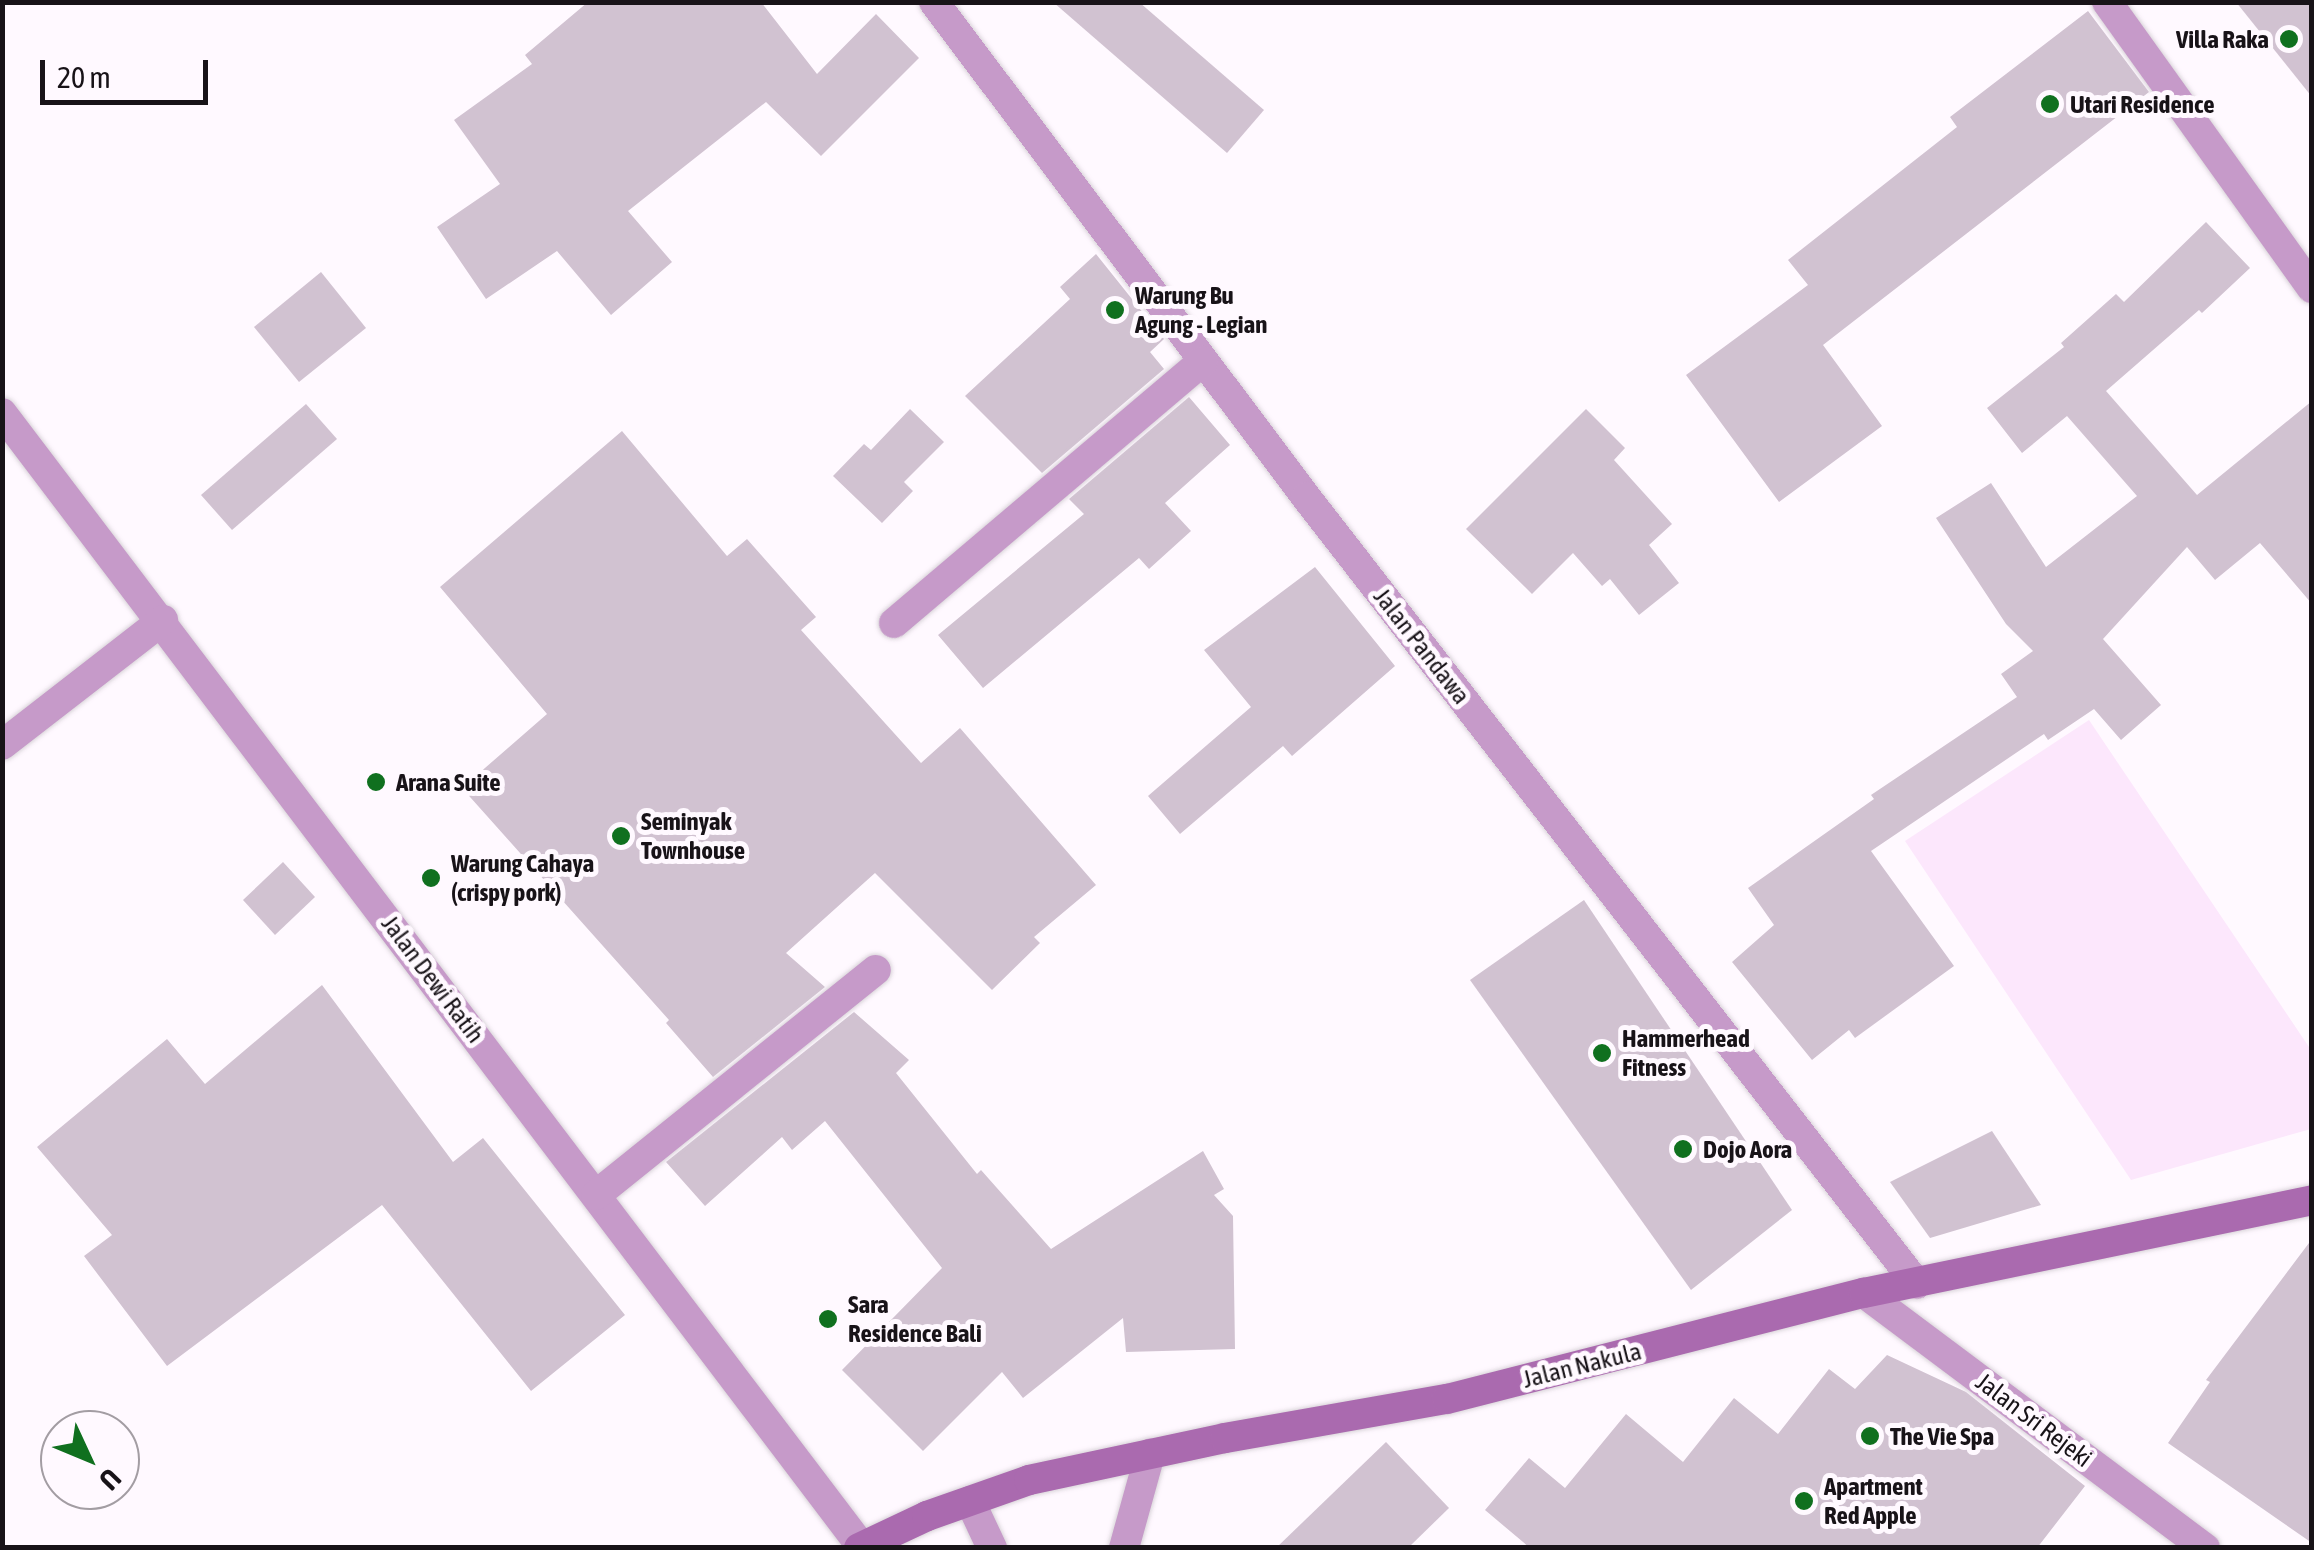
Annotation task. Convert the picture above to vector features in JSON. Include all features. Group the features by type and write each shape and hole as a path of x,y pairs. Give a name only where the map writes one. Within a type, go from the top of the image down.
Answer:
{"main road":[{"name":"Jalan Nakula","path":"860,1547 1029,1480 1447,1400 1864,1293 2312,1200"}],"street":[{"name":"Jalan Pandawa","path":"934,2 1203,361 1917,1284"},
{"path":"2107,2 2312,288"},
{"path":"894,622 1203,361"},
{"name":"Jalan Dewi Ratih","path":"2,412 163,620 860,1547"},
{"path":"2,746 163,620"},
{"path":"596,1195 876,970"},
{"name":"Jalan Sri Rejeki","path":"1864,1293 2204,1548"},
{"path":"1124,1548 1150,1454"},
{"path":"970,1501 992,1548"}],"shaded area":[{"path":"2089,720 2311,1050 2311,1129 2131,1180 1905,841"}],"building":[{"path":"588,2 761,2 817,74 876,14 919,58 821,156 766,102 628,211 672,262 611,315 557,251 486,299 437,227 500,184 454,120 532,64 525,55"},
{"path":"1053,2 1139,2 1264,110 1227,153"},
{"name":"Villa Raka","path":"2236,2 2312,2 2312,97"},
{"path":"2088,11 2149,92 1823,345 1882,426 1779,502 1686,375 1808,285 1788,260 1957,127 1950,117"},
{"path":"2206,222 2250,268 2202,313 2199,310 2106,391 2197,495 2312,401 2312,604 2260,543 2215,580 2187,547 2103,639 2161,705 2121,740 2094,709 2048,740 2044,734 1871,851 1954,966 1855,1038 1849,1030 1812,1060 1732,962 1774,925 1748,888 1874,799 1871,795 2017,697 2001,674 2033,651 2006,624 1936,518 1991,483 2046,567 2137,496 2067,416 2022,453 1987,408 2064,347 2061,343 2116,294 2124,302"},
{"path":"1096,254 1164,339 1150,352 1164,369 1042,473 965,396 1070,299 1060,287"},
{"path":"321,272 366,328 299,382 254,327"},
{"path":"1189,397 1230,445 1165,503 1191,531 1149,569 1139,558 983,688 938,635 1084,514 1069,499"},
{"path":"306,404 337,439 232,530 201,495"},
{"path":"910,409 944,442 904,482 913,491 882,523 833,476 864,444 871,450"},
{"path":"1586,409 1625,448 1614,460 1672,524 1649,545 1679,583 1639,615 1610,579 1602,586 1573,553 1532,594 1466,529"},
{"path":"622,431 727,556 747,539 816,617 801,630 921,763 960,728 1096,885 1034,937 1040,943 992,990 875,873 786,953 825,987 713,1077 666,1023 669,1020 462,788 547,714 440,587"},
{"path":"1315,567 1395,666 1292,756 1283,746 1180,834 1148,796 1251,707 1204,650"},
{"path":"283,862 315,897 275,935 243,900"},
{"path":"1584,900 1792,1210 1691,1290 1470,980"},
{"path":"322,985 453,1162 483,1138 625,1315 531,1391 382,1205 167,1366 84,1256 112,1235 37,1147 167,1039 205,1084"},
{"path":"854,1012 909,1060 896,1073 977,1174 981,1170 1051,1249 1203,1151 1224,1189 1214,1195 1233,1216 1235,1349 1126,1352 1123,1318 1023,1398 1002,1372 923,1451 842,1370 942,1268 825,1121 792,1150 782,1137 705,1206 666,1162"},
{"path":"1992,1131 2041,1205 1930,1238 1890,1182"},
{"path":"2312,1239 2312,1543 2168,1443 2210,1382 2206,1380"},
{"path":"1887,1355 1966,1392 2085,1486 2037,1548 1530,1548 1485,1510 1529,1458 1565,1488 1626,1414 1683,1462 1734,1398 1778,1434 1829,1369 1855,1389"},
{"path":"1386,1442 1449,1508 1408,1548 1276,1548"}],"place":[{"name":"Villa Raka","path":"2289,39"},
{"name":"Utari Residence","path":"2050,104"},
{"name":"Warung Bu Agung - Legian","path":"1115,310"},
{"name":"Arana Suite","path":"376,782"},
{"name":"Seminyak Townhouse","path":"621,836"},
{"name":"Warung Cahaya (crispy pork)","path":"431,878"},
{"name":"Hammerhead Fitness","path":"1602,1053"},
{"name":"Dojo Aora","path":"1683,1149"},
{"name":"Sara Residence Bali","path":"828,1319"},
{"name":"The Vie Spa","path":"1870,1436"},
{"name":"Apartment Red Apple","path":"1804,1501"}]}
